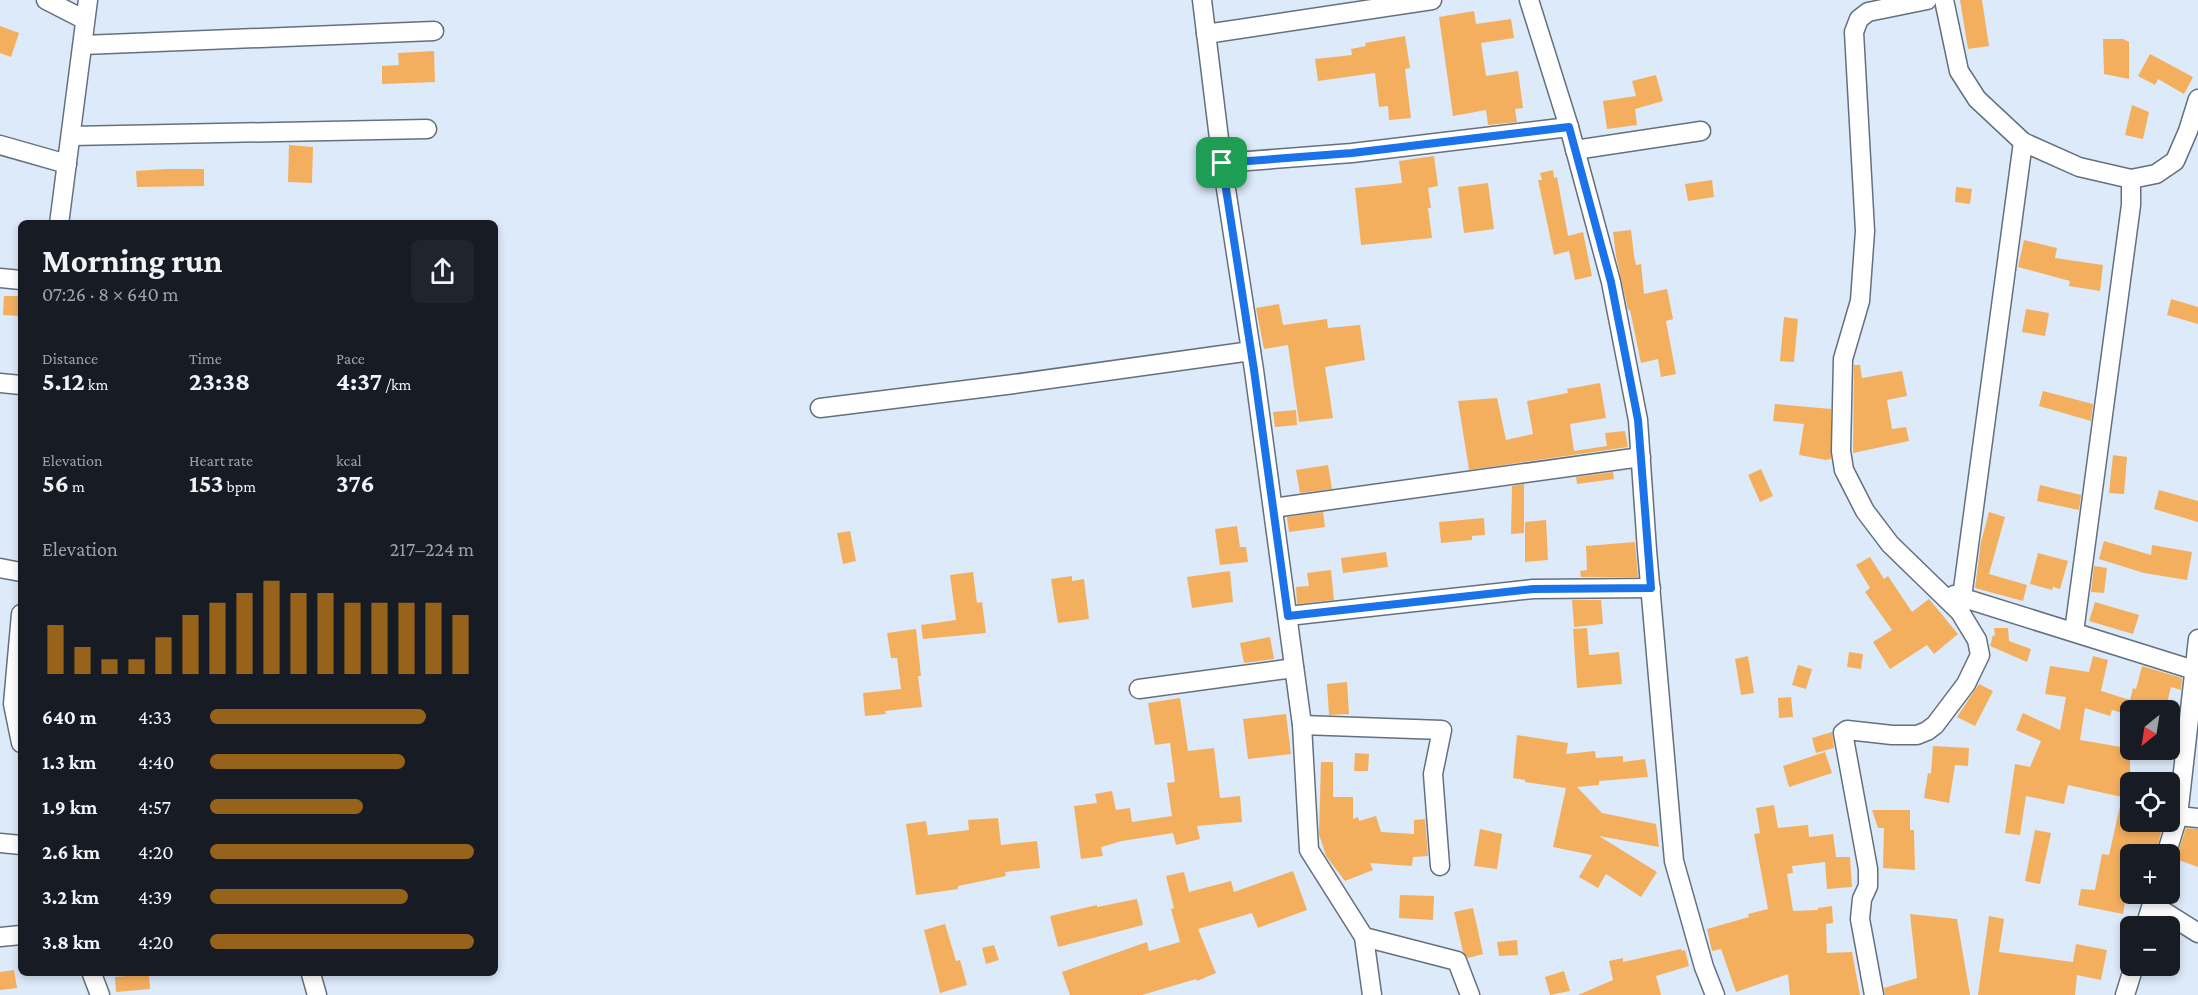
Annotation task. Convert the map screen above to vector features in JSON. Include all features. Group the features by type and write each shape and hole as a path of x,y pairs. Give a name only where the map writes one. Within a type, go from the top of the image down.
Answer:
{"street":[{"path":"46,0 86,20"},
{"path":"60,220 84,45 88,0"},
{"path":"1202,0 1222,163 1251,351 1302,725 1309,850 1364,937 1372,995"},
{"path":"1206,34 1432,0"},
{"path":"1529,0 1569,127 1611,282 1638,420 1674,861 1704,967 1715,995"},
{"path":"1928,0 1879,5 1858,19 1854,32 1865,231 1860,301 1843,359 1841,451 1845,470 1865,511 1890,544 1937,591 1961,605 2074,632 2194,670"},
{"path":"1944,0 1959,71 1977,99 2023,142 2079,167 2132,179 2156,174 2175,160 2188,131 2198,99"},
{"path":"84,45 434,31"},
{"path":"1222,163 1352,153 1569,127"},
{"path":"71,136 427,129"},
{"path":"1575,150 1701,131"},
{"path":"1874,995 1860,919 1862,899 1868,886 1868,869 1842,738 1843,733 1847,730 1917,735 1935,725 1966,684 1980,655 1977,640 1961,605 2023,142"},
{"path":"0,145 67,164"},
{"path":"2074,632 2131,205 2132,179"},
{"path":"0,278 18,280"},
{"path":"820,408 1251,351"},
{"path":"0,383 18,385"},
{"path":"1273,508 1641,457"},
{"path":"0,568 18,571"},
{"path":"1288,616 1533,589 1651,588"},
{"path":"2180,798 2198,639"},
{"path":"18,641 12,696 18,727"},
{"path":"1139,689 1294,668"},
{"path":"1302,725 1442,730 1433,774 1440,866"},
{"path":"2180,816 2198,818"},
{"path":"0,843 18,845"},
{"path":"2160,904 2198,933"},
{"path":"0,937 18,935"},
{"path":"1364,937 1457,962 1470,995"},
{"path":"93,976 100,995"},
{"path":"312,976 317,995"},
{"path":"2125,995 2131,976"}],"building":[{"path":"1960,0 1982,0 1989,46 1968,49"},
{"path":"1474,11 1476,24 1511,19 1514,38 1481,43 1486,76 1518,71 1523,108 1515,109 1517,122 1488,125 1486,110 1453,116 1439,17"},
{"path":"0,26 19,33 11,57 0,53"},
{"path":"1405,36 1410,68 1405,69 1411,118 1389,120 1388,106 1379,107 1375,73 1318,81 1315,59 1352,55 1351,49 1366,46 1365,43"},
{"path":"2103,39 2123,39 2129,42 2129,79 2104,74"},
{"path":"434,51 435,82 382,84 382,66 399,65 398,53"},
{"path":"2150,54 2193,77 2184,94 2158,79 2155,85 2138,76"},
{"path":"1656,75 1663,101 1635,109 1637,125 1607,129 1603,101 1636,96 1632,81"},
{"path":"2132,105 2149,112 2143,139 2125,135"},
{"path":"289,145 313,147 312,183 288,182"},
{"path":"1434,156 1438,186 1428,188 1432,238 1361,245 1355,188 1402,183 1399,161"},
{"path":"204,169 204,186 137,187 136,171"},
{"path":"1553,170 1554,178 1557,177 1568,236 1583,232 1592,276 1575,280 1569,251 1554,255 1538,180 1542,180 1540,173"},
{"path":"1712,180 1714,197 1688,201 1685,184"},
{"path":"1488,183 1494,229 1464,233 1458,187"},
{"path":"1956,187 1972,189 1970,204 1955,202"},
{"path":"1631,230 1636,265 1641,264 1644,294 1667,289 1673,319 1666,321 1676,374 1661,377 1658,359 1641,363 1616,256 1613,232"},
{"path":"2024,240 2057,248 2055,258 2103,265 2100,291 2069,286 2070,281 2018,267"},
{"path":"4,296 18,296 18,316 3,315"},
{"path":"2171,299 2198,307 2198,324 2167,315"},
{"path":"1279,304 1283,325 1327,319 1328,328 1360,325 1365,360 1325,367 1333,418 1299,422 1288,345 1264,349 1256,308"},
{"path":"2026,309 2049,313 2045,336 2022,332"},
{"path":"1784,317 1798,319 1794,362 1780,361"},
{"path":"1854,365 1860,365 1862,378 1902,371 1907,396 1887,400 1892,429 1906,427 1909,441 1853,453"},
{"path":"1600,383 1606,418 1570,424 1574,451 1607,446 1605,433 1625,431 1628,447 1469,470 1458,401 1497,398 1506,440 1533,434 1527,401 1568,393 1567,389"},
{"path":"2043,391 2093,404 2091,421 2039,406"},
{"path":"1775,404 1831,409 1831,459 1799,455 1804,424 1773,421"},
{"path":"1296,410 1297,425 1275,427 1273,412"},
{"path":"2113,455 2127,457 2124,494 2109,493"},
{"path":"1328,465 1332,489 1300,493 1296,470"},
{"path":"1761,469 1773,496 1760,502 1748,475"},
{"path":"1613,472 1614,479 1577,484 1576,477"},
{"path":"1524,484 1524,533 1511,534 1512,486"},
{"path":"2040,485 2081,495 2079,510 2037,501"},
{"path":"2159,490 2198,501 2198,522 2154,509"},
{"path":"1323,512 1325,527 1289,532 1287,517"},
{"path":"1989,512 2005,517 1989,574 2027,585 2023,601 1975,588 1981,542"},
{"path":"1484,518 1485,535 1472,536 1472,540 1441,543 1439,522"},
{"path":"1546,520 1548,560 1525,562 1525,522"},
{"path":"1237,526 1240,547 1246,547 1248,562 1220,565 1215,529"},
{"path":"850,531 856,561 843,564 837,533"},
{"path":"2104,541 2151,555 2152,545 2192,552 2187,580 2144,573 2099,559"},
{"path":"1635,542 1638,577 1581,577 1580,571 1587,570 1586,546"},
{"path":"1386,552 1388,567 1343,573 1341,558"},
{"path":"2038,553 2068,561 2060,589 2053,587 2052,590 2030,584"},
{"path":"1870,557 1884,579 1888,576 1912,612 1929,599 1958,634 1934,654 1927,645 1890,669 1873,642 1892,630 1865,592 1870,588 1856,565"},
{"path":"2094,566 2107,568 2104,593 2091,592"},
{"path":"1331,570 1334,600 1297,604 1296,587 1309,586 1307,573"},
{"path":"1230,571 1233,602 1192,608 1187,577"},
{"path":"973,572 977,603 982,602 986,633 923,639 921,625 956,620 950,575"},
{"path":"1072,576 1072,581 1084,579 1089,619 1058,623 1051,579"},
{"path":"1572,600 1601,600 1603,624 1574,627"},
{"path":"2095,602 2139,615 2133,634 2089,621"},
{"path":"1587,628 1589,655 1619,652 1622,684 1577,688 1573,629"},
{"path":"1994,628 2008,628 2009,641 2031,649 2027,662 1990,646 1993,635 1995,636"},
{"path":"916,629 922,707 885,711 886,714 865,716 863,693 901,689 897,658 891,658 887,633"},
{"path":"1270,637 1274,659 1244,663 1240,643"},
{"path":"1849,652 1863,654 1861,669 1847,667"},
{"path":"1748,656 1754,693 1741,695 1735,659"},
{"path":"2093,656 2108,660 2101,691 2130,700 2120,700 2120,712 2112,710 2110,716 2085,708 2080,740 2120,747 2120,760 2130,760 2130,772 2120,772 2120,797 2068,785 2064,804 2026,796 2020,835 2005,833 2015,764 2030,767 2041,741 2016,730 2023,713 2060,730 2066,697 2045,694 2050,666 2089,672"},
{"path":"1798,665 1812,669 1806,689 1792,685"},
{"path":"2142,666 2182,678 2181,690 2171,687 2168,700 2130,700 2133,688 2136,689"},
{"path":"1347,682 1349,714 1329,715 1327,684"},
{"path":"1979,684 1993,691 1975,726 1957,717"},
{"path":"1791,697 1793,717 1779,718 1778,698"},
{"path":"1180,698 1188,751 1214,748 1220,798 1240,796 1242,822 1197,826 1200,839 1176,845 1173,833 1122,841 1101,847 1103,856 1081,859 1074,806 1097,803 1095,794 1112,791 1116,810 1130,808 1132,822 1172,816 1167,783 1175,782 1170,743 1155,745 1148,703"},
{"path":"1286,714 1291,754 1248,759 1243,719"},
{"path":"1832,732 1834,748 1816,753 1812,738"},
{"path":"1517,735 1568,743 1566,754 1595,751 1596,758 1623,756 1623,762 1645,759 1648,777 1599,781 1599,785 1577,787 1602,813 1656,824 1659,847 1599,836 1657,872 1641,897 1606,874 1598,888 1579,877 1592,855 1553,847 1566,788 1513,778"},
{"path":"1933,746 1969,748 1968,766 1955,765 1949,803 1924,798 1928,773 1931,774"},
{"path":"1825,752 1832,773 1789,787 1783,766"},
{"path":"1355,753 1369,754 1368,771 1354,771"},
{"path":"1321,762 1333,762 1333,797 1353,797 1353,819 1358,817 1359,821 1376,816 1381,832 1414,834 1414,820 1425,819 1428,856 1413,857 1412,866 1370,863 1373,870 1345,881 1326,856 1319,834"},
{"path":"1774,805 1778,828 1808,825 1809,837 1833,834 1836,857 1850,857 1852,887 1827,889 1825,862 1792,866 1793,873 1787,874 1793,911 1818,910 1818,908 1832,906 1833,923 1826,924 1827,953 1852,952 1860,995 1790,995 1788,974 1736,992 1721,949 1712,951 1707,929 1768,909 1754,834 1760,833 1756,808"},
{"path":"2120,806 2120,832 2161,832 2158,844 2120,844 2120,904 2125,904 2123,914 2078,905 2081,889 2095,890 2102,854 2109,855"},
{"path":"1872,810 1910,810 1910,830 1914,830 1915,870 1883,868 1884,828 1878,828"},
{"path":"998,818 1001,845 1037,841 1040,868 1005,872 1006,876 958,886 958,889 916,895 906,824 926,821 928,835 969,830 968,820"},
{"path":"2186,828 2198,829 2198,867 2180,860 2180,847"},
{"path":"1480,829 1502,834 1497,869 1474,866"},
{"path":"2035,830 2051,833 2040,884 2025,881"},
{"path":"1293,871 1307,910 1258,928 1252,913 1198,929 1216,973 1197,981 1196,979 1142,995 1070,995 1062,972 1147,942 1149,951 1180,942 1171,909 1174,908 1166,876 1184,872 1189,892 1231,881 1234,892"},
{"path":"1400,895 1434,896 1433,920 1399,918"},
{"path":"1137,899 1143,925 1058,947 1050,916"},
{"path":"1473,908 1483,954 1468,958 1463,952 1454,912"},
{"path":"1910,914 1957,919 1970,995 1885,995 1884,988 1917,978"},
{"path":"1989,916 2004,919 1999,952 2073,962 2076,944 2107,950 2101,980 2077,975 2075,995 1978,995"},
{"path":"945,924 956,961 960,960 967,985 940,993 924,930"},
{"path":"1517,940 1518,955 1499,956 1497,942"},
{"path":"994,945 999,960 986,964 982,948"},
{"path":"1685,950 1689,966 1656,976 1661,995 1578,995 1613,980 1609,961 1623,958 1623,962"},
{"path":"14,970 17,988 0,990 0,972"},
{"path":"1564,971 1570,991 1550,995 1545,977"},
{"path":"149,976 150,989 116,992 115,977"}],"route":[{"path":"1569,127 1611,282 1638,420 1651,588 1533,589 1288,616 1254,370 1222,163 1352,153 1569,127"}]}
